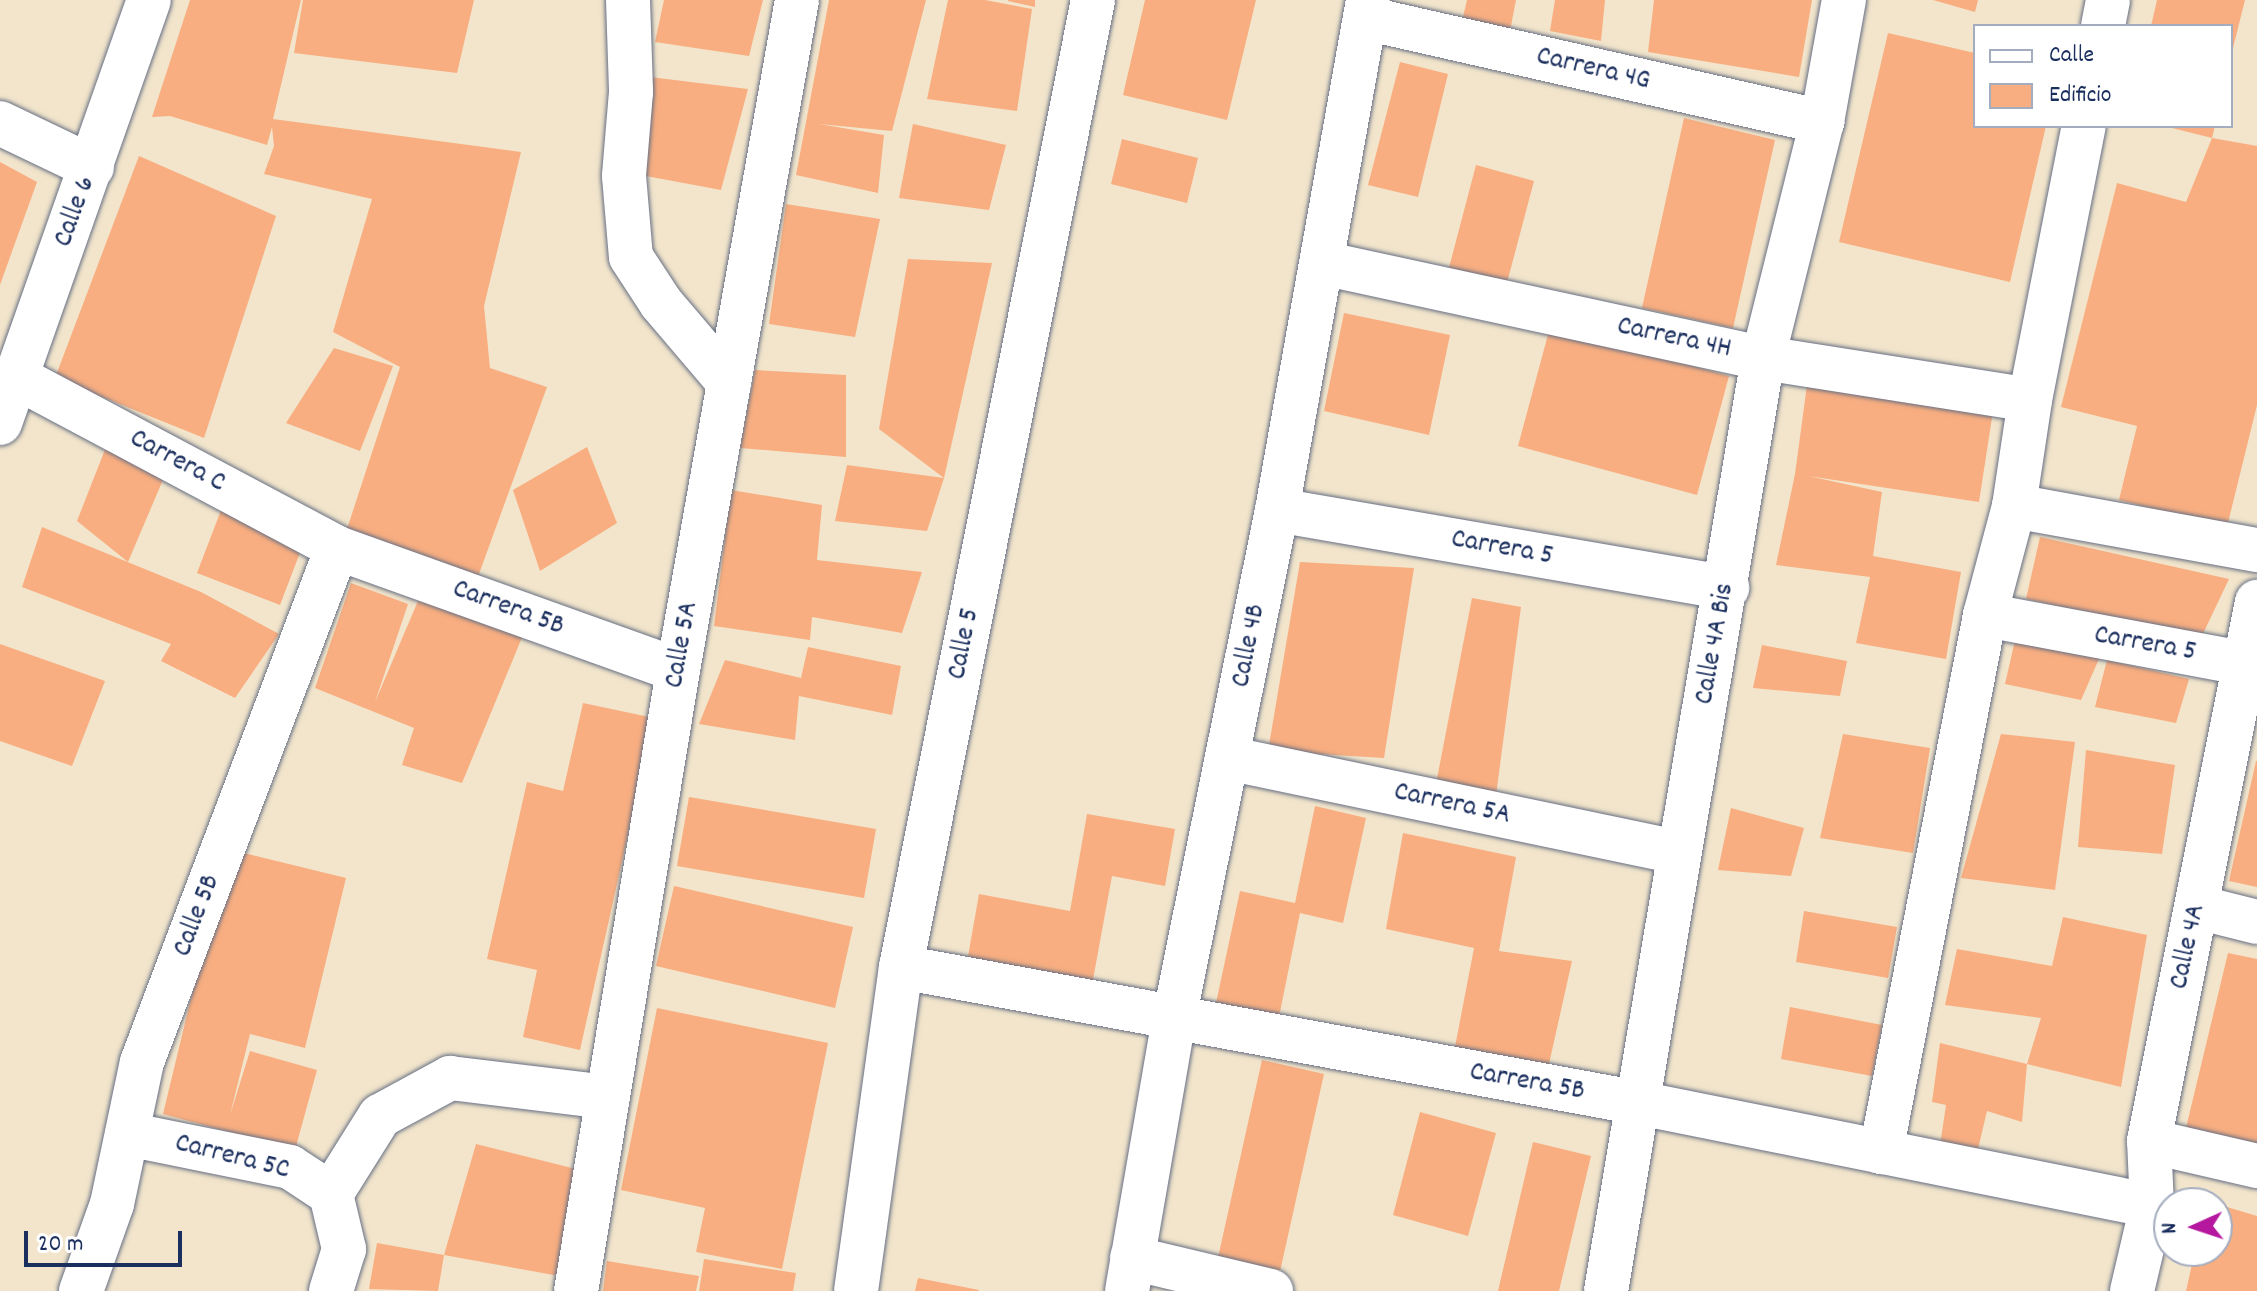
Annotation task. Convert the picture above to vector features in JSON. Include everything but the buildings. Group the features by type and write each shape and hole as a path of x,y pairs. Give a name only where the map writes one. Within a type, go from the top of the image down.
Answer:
{"street":[{"name":"Calle 6","path":"0,423 149,0"},
{"path":"628,0 631,92 624,176 631,257 661,303 729,383"},
{"name":"Calle 5A","path":"576,1291 678,670 797,0"},
{"name":"Calle 5","path":"856,1291 901,967 1093,0"},
{"name":"Calle 4A Bis","path":"1606,1291 1678,852 1727,588 1763,358 1822,122 1844,0"},
{"path":"2103,24 2108,0"},
{"name":"Carrera 4G","path":"1366,9 1822,122"},
{"name":"Calle 4B","path":"1130,1274 1174,1019 1277,510 1366,9"},
{"path":"0,123 92,167"},
{"path":"1881,1152 1985,615 2014,506 2030,400 2084,128"},
{"name":"Carrera 4H","path":"1322,263 1763,358 2030,400"},
{"name":"Carrera C","path":"16,377 337,548"},
{"path":"2014,506 2257,550"},
{"name":"Carrera 5","path":"1277,510 1727,588"},
{"name":"Carrera 5B","path":"337,548 678,670"},
{"name":"Calle 5B","path":"81,1291 112,1204 142,1062 337,548"},
{"name":"Calle 4A","path":"2132,1291 2152,1206 2149,1141 2197,907 2252,665 2257,602"},
{"name":"Carrera 5","path":"1985,615 2252,665"},
{"name":"Carrera 5A","path":"1227,758 1678,852"},
{"path":"2197,907 2257,922"},
{"name":"Carrera 5B","path":"901,967 1639,1103 2152,1206"},
{"path":"331,1291 344,1249 331,1194 380,1116 450,1078 608,1097"},
{"name":"Carrera 5C","path":"127,1134 290,1167 331,1194"},
{"path":"2149,1141 2257,1166"},
{"path":"1130,1274 1271,1291"}]}
